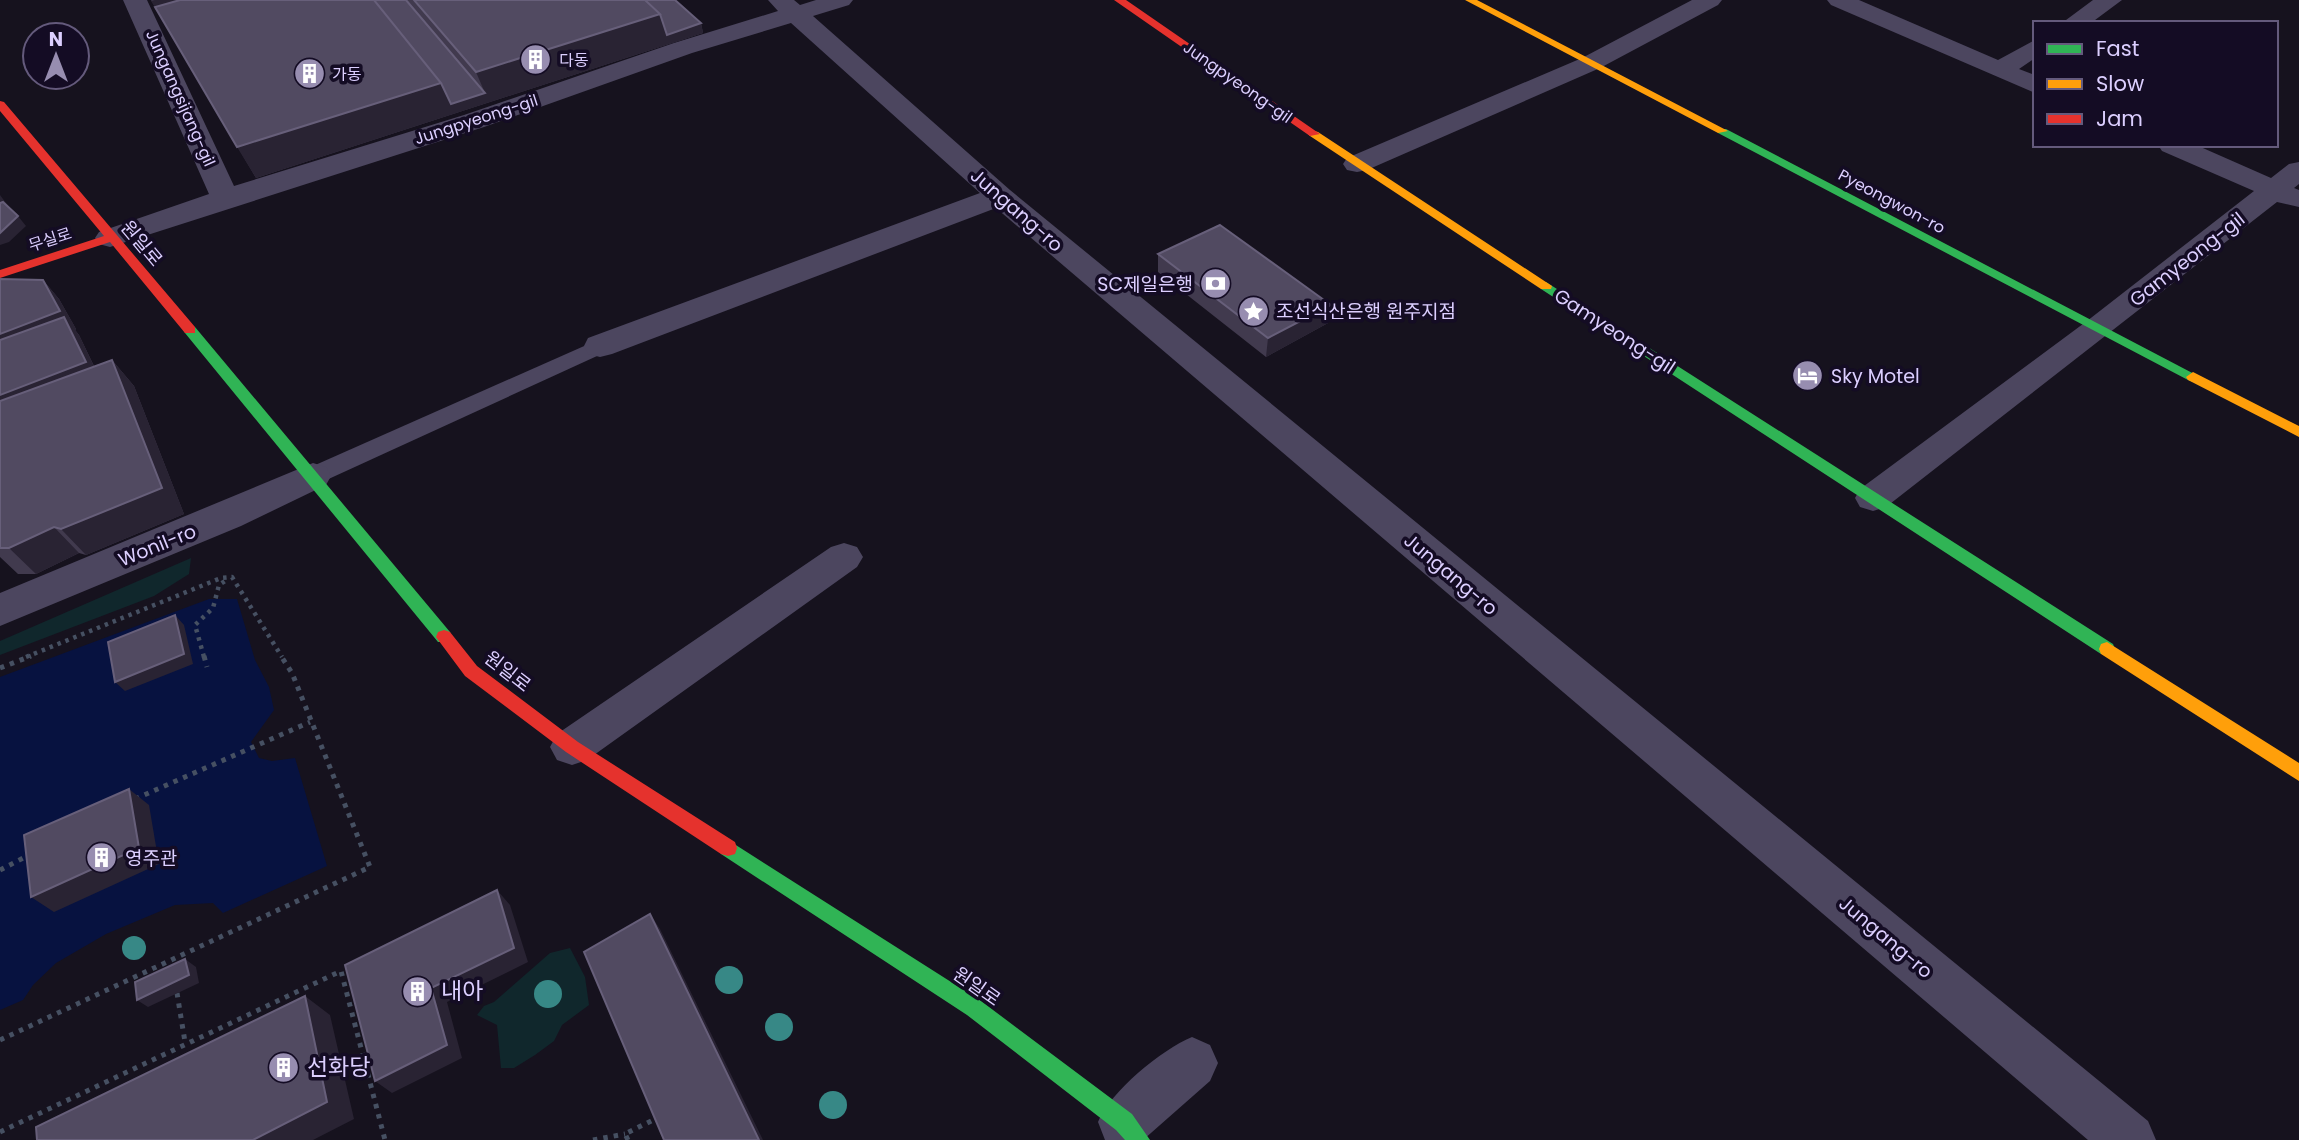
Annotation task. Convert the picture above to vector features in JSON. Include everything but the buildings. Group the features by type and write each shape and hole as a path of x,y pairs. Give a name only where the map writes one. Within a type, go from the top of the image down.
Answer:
{"main road":[{"name":"Jungpyeong-gil","path":"1119,0 1357,164"},
{"name":"Pyeongwon-ro","path":"1470,0 2299,432"},
{"name":"원일로","path":"0,104 110,238 313,476 471,671 572,747 974,1008 1132,1131"},
{"name":"Gamyeong-gil","path":"1357,164 2299,773"},
{"name":"무실로","path":"0,274 110,238"}],"street":[{"name":"Jungangsijang-gil","path":"135,0 162,34 225,198"},
{"name":"Jungpyeong-gil","path":"110,238 470,116 683,48 788,7 841,0"},
{"path":"1357,164 1591,63 1710,0"},
{"path":"1839,0 2033,84"},
{"path":"2077,21 2110,0"},
{"name":"Jungang-ro","path":"788,7 1000,197 2129,1140"},
{"path":"663,29 683,48"},
{"path":"1999,70 2033,48"},
{"path":"2177,147 2287,195"},
{"name":"Gamyeong-gil","path":"1873,498 2098,328 2287,195 2299,170"},
{"path":"600,346 1000,197"},
{"name":"Wonil-ro","path":"0,610 228,516 313,476"},
{"path":"572,747 844,557"},
{"path":"1132,1131 1192,1063"}],"lane":[{"path":"313,476 600,346"}],"path":[{"path":"207,667 195,625 211,611 220,594 219,584 232,577"},
{"path":"0,668 222,578 232,577"},
{"path":"0,1040 370,867 292,673 232,577"},
{"path":"129,802 310,722"},
{"path":"0,870 29,857 29,847"},
{"path":"170,960 172,968"},
{"path":"0,1132 185,1042 341,971 385,1140"},
{"path":"177,993 185,1042"},
{"path":"593,1140 626,1137 660,1116"}],"green space":[{"path":"191,558 189,574 154,596 0,655 0,641"},
{"path":"570,948 585,977 589,1005 562,1025 554,1041 535,1055 514,1068 501,1068 497,1025 477,1015 484,1006 494,1002 550,953"}],"shaded area":[{"path":"209,599 237,599 255,660 269,687 274,710 251,742 259,758 272,761 295,758 327,866 223,913 213,903 175,905 106,934 56,963 33,985 23,1000 0,1010 0,677"}],"traffic: fast":[{"path":"1722,131 2193,377"},
{"path":"1546,286 2107,649"},
{"path":"190,330 444,637"},
{"path":"728,848 974,1008 1124,1122 1139,1140"}],"traffic: slow":[{"path":"1470,0 1722,131"},
{"path":"1314,134 1546,286"},
{"path":"2193,377 2299,432"},
{"path":"2107,649 2299,773"}],"traffic: jam":[{"path":"1119,0 1314,134"},
{"path":"0,104 190,330"},
{"path":"0,274 110,238"},
{"path":"444,637 471,671 572,747 728,848"}],"place":[{"name":"다동","path":"536,60"},
{"name":"가동","path":"309,74"},
{"name":"SC제일은행","path":"1216,284"},
{"name":"조선식산은행 원주지점","path":"1253,311"},
{"name":"Sky Motel","path":"1808,376"},
{"name":"영주관","path":"102,858"},
{"name":"내아","path":"418,991"},
{"name":"선화당","path":"284,1067"}]}
